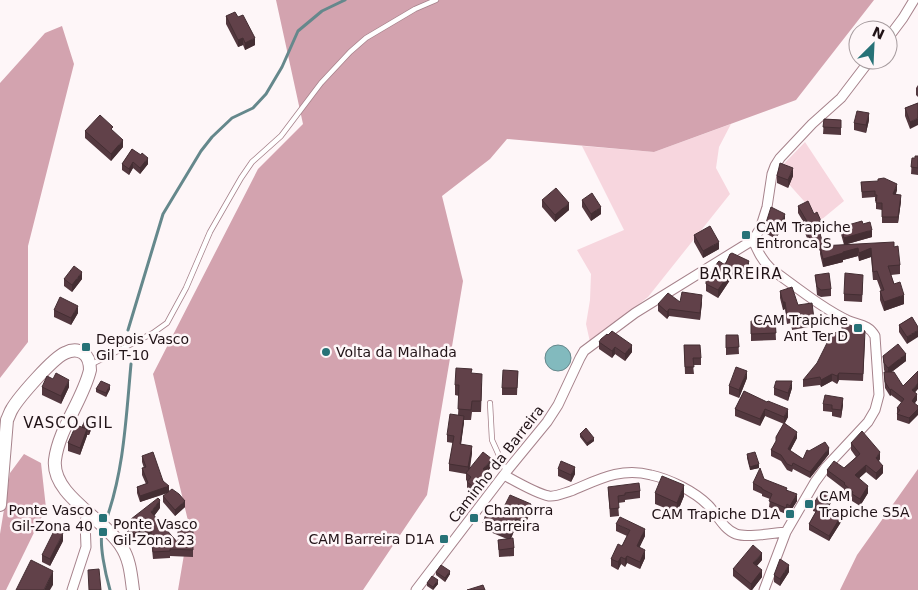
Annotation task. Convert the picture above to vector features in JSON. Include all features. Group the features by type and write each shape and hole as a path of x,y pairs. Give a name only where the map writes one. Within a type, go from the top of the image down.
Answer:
{"main road":[{"path":"0,505 7,420 12,409 44,371 63,353 71,350 82,352 90,365 89,375 59,445 55,460 57,476 61,484 74,499 117,540 129,563 132,590"}],"street":[{"path":"898,25 914,0"},
{"path":"764,590 786,532 815,482 826,467 868,422 875,410 879,395 875,336 872,330 830,311 771,269 763,262 753,240 760,228 767,207 772,174 780,158 812,124 841,98 862,70"},
{"name":"Caminho da Barreira","path":"416,590 547,422 555,410 584,351 635,313 753,240"},
{"path":"505,474 550,496 558,495 621,473 636,472 651,475 668,481 699,497 729,530 737,534 786,532"},
{"path":"72,590 86,547 85,521 92,516"}],"lane":[{"path":"90,365 153,333 167,323 186,288 210,232 252,162 281,136 321,83 350,52 366,38 415,9 436,0"},
{"path":"490,403 492,440 505,474"}],"shaded area":[{"path":"276,0 874,0 858,20 848,20 848,33 796,100 654,152 507,139 490,159 442,196 463,281 427,495 363,590 178,590 189,525 153,374 258,169 303,124"},
{"path":"62,26 74,64 28,246 28,342 0,378 0,83 45,33"},
{"path":"731,124 719,147 716,168 730,194 648,297 590,342 586,324 590,300 591,274 577,250 624,230 582,146 654,152"},
{"path":"805,142 844,201 821,220 777,171"},
{"path":"24,454 41,463 46,508 6,590 0,590 0,534 10,473"},
{"path":"918,469 918,590 840,590 857,555"}],"water":[{"path":"558,345 567,349 571,358 567,367 558,371 549,367 545,358 549,349"}],"building":[{"path":"235,12 238,17 243,15 255,38 245,43 243,38 238,40 226,16"},
{"path":"918,103 918,118 910,122 905,108"},
{"path":"857,111 869,113 866,125 854,123"},
{"path":"100,115 123,140 111,154 85,131"},
{"path":"824,119 841,120 841,128 823,127"},
{"path":"132,149 148,158 140,168 133,162 129,169 122,164"},
{"path":"915,156 918,156 918,168 911,167 912,158 915,158"},
{"path":"780,163 793,168 788,180 777,176"},
{"path":"884,178 897,184 893,194 901,195 898,217 882,217 882,203 876,203 877,195 875,195 875,191 862,192 861,182 878,181 878,179"},
{"path":"556,188 569,203 555,215 542,200"},
{"path":"592,193 601,207 591,214 582,200"},
{"path":"808,201 814,214 817,212 821,221 817,223 823,244 820,245 817,240 811,242 804,223 809,225 798,206"},
{"path":"771,207 785,214 776,232 765,226"},
{"path":"862,221 863,224 870,222 872,230 844,238 841,227"},
{"path":"710,226 719,242 703,251 694,235"},
{"path":"894,242 894,247 898,246 900,265 888,266 894,284 900,282 904,295 884,302 880,291 884,290 877,271 873,272 871,248 859,253 858,248 823,259 820,246"},
{"path":"732,253 749,261 745,269 736,264 718,290 706,284 706,280 718,262 725,265"},
{"path":"74,266 82,272 72,285 64,279"},
{"path":"829,273 831,289 821,290 817,287 815,275"},
{"path":"845,273 863,275 862,295 844,294"},
{"path":"792,287 798,305 812,303 814,319 792,322 791,316 787,316 785,302 783,302 780,291"},
{"path":"682,292 702,295 700,313 669,309 667,312 658,304 668,293 680,302"},
{"path":"60,297 78,306 71,318 54,310"},
{"path":"912,317 918,330 907,337 899,325"},
{"path":"775,320 776,333 751,334 751,321"},
{"path":"842,322 865,331 863,374 839,373 837,376 832,374 821,380 820,377 803,380 817,363 832,333 842,332"},
{"path":"612,331 632,345 625,354 615,347 612,351 599,342"},
{"path":"726,335 738,335 739,347 726,348"},
{"path":"898,344 906,354 888,368 884,363 883,356"},
{"path":"684,345 700,345 701,358 693,358 694,367 685,367"},
{"path":"736,367 747,371 739,390 729,386"},
{"path":"456,368 472,369 471,373 482,374 481,401 472,401 471,410 458,409 459,385 455,385"},
{"path":"503,370 518,371 517,388 502,388"},
{"path":"918,371 918,383 912,390 917,394 912,401 918,406 918,409 909,418 897,414 900,410 897,408 904,399 890,390 885,382 884,372 894,372 903,386"},
{"path":"56,373 69,380 61,396 42,387 47,376 53,379"},
{"path":"101,381 110,385 106,393 96,389"},
{"path":"776,381 792,381 788,393 774,388"},
{"path":"744,391 788,409 784,417 765,409 760,419 735,409"},
{"path":"825,395 843,398 841,410 832,409 832,405 823,404"},
{"path":"450,414 464,416 460,444 472,446 468,467 449,464 454,436 447,435"},
{"path":"85,420 92,424 89,432 82,427"},
{"path":"784,423 797,432 788,449 803,459 807,450 809,451 825,442 829,448 810,472 793,463 792,466 787,464 781,455 771,450"},
{"path":"76,425 87,429 80,448 68,443"},
{"path":"586,428 594,438 587,443 580,434"},
{"path":"862,431 880,452 876,458 883,466 876,473 866,465 855,475 868,486 860,499 852,494 853,492 845,483 827,470 834,461 844,468 860,454 851,443"},
{"path":"153,452 163,481 169,486 140,496 137,487 148,483 142,468 146,467 142,456"},
{"path":"483,452 492,459 483,469 488,472 475,488 467,482 471,477 466,473"},
{"path":"755,452 759,464 750,467 747,454"},
{"path":"561,461 575,467 571,475 558,469"},
{"path":"760,468 764,479 797,494 790,506 787,504 786,508 769,501 772,494 753,483"},
{"path":"662,476 684,485 677,503 655,493"},
{"path":"639,483 640,491 618,496 619,508 610,509 608,487"},
{"path":"172,489 185,501 175,510 163,496"},
{"path":"821,491 831,498 825,505 841,516 829,536 809,524 818,508 813,505"},
{"path":"510,495 531,504 523,522 516,519 510,533 483,523 487,511 500,515"},
{"path":"158,498 160,500 151,512 178,543 178,530 193,530 193,550 170,549 170,551 153,552 151,532 148,532 145,525 134,534 126,523"},
{"path":"620,517 645,529 637,546 645,550 640,562 627,556 625,559 621,557 618,562 611,559 618,544 622,546 630,530 616,524"},
{"path":"55,529 63,533 50,559 42,555"},
{"path":"513,538 514,548 499,550 498,540"},
{"path":"753,545 762,553 753,563 762,570 751,584 733,569"},
{"path":"780,559 789,565 780,579 774,575"},
{"path":"31,560 53,571 44,590 16,590"},
{"path":"441,565 450,571 445,578 436,572"},
{"path":"99,569 101,590 89,590 88,570"},
{"path":"432,576 438,580 433,587 427,583"},
{"path":"483,585 485,590 467,590"}],"waterway":[{"path":"128,330 163,214 201,151 212,137 232,118 253,108 266,94 282,67 298,31 322,11 345,0"},
{"path":"105,523 120,465 126,425 131,364"},
{"path":"103,529 101,542 110,590"}],"place":[{"name":"CAM Trapiche Entronca S","path":"746,235"},
{"name":"CAM Trapiche Ant Ter D","path":"858,328"},
{"name":"Depois Vasco Gil T-10","path":"86,347"},
{"name":"Volta da Malhada","path":"326,352"},
{"name":"CAM Trapiche S5A","path":"809,504"},
{"name":"CAM Trapiche D1A","path":"790,514"},
{"name":"Ponte Vasco Gil-Zona 40","path":"103,518"},
{"name":"Chamorra Barreira","path":"474,518"},
{"name":"Ponte Vasco Gil-Zona 23","path":"103,532"},
{"name":"CAM Barreira D1A","path":"444,539"}],"district":[{"name":"BARREIRA","path":"741,274"},
{"name":"VASCO GIL","path":"68,423"}]}
